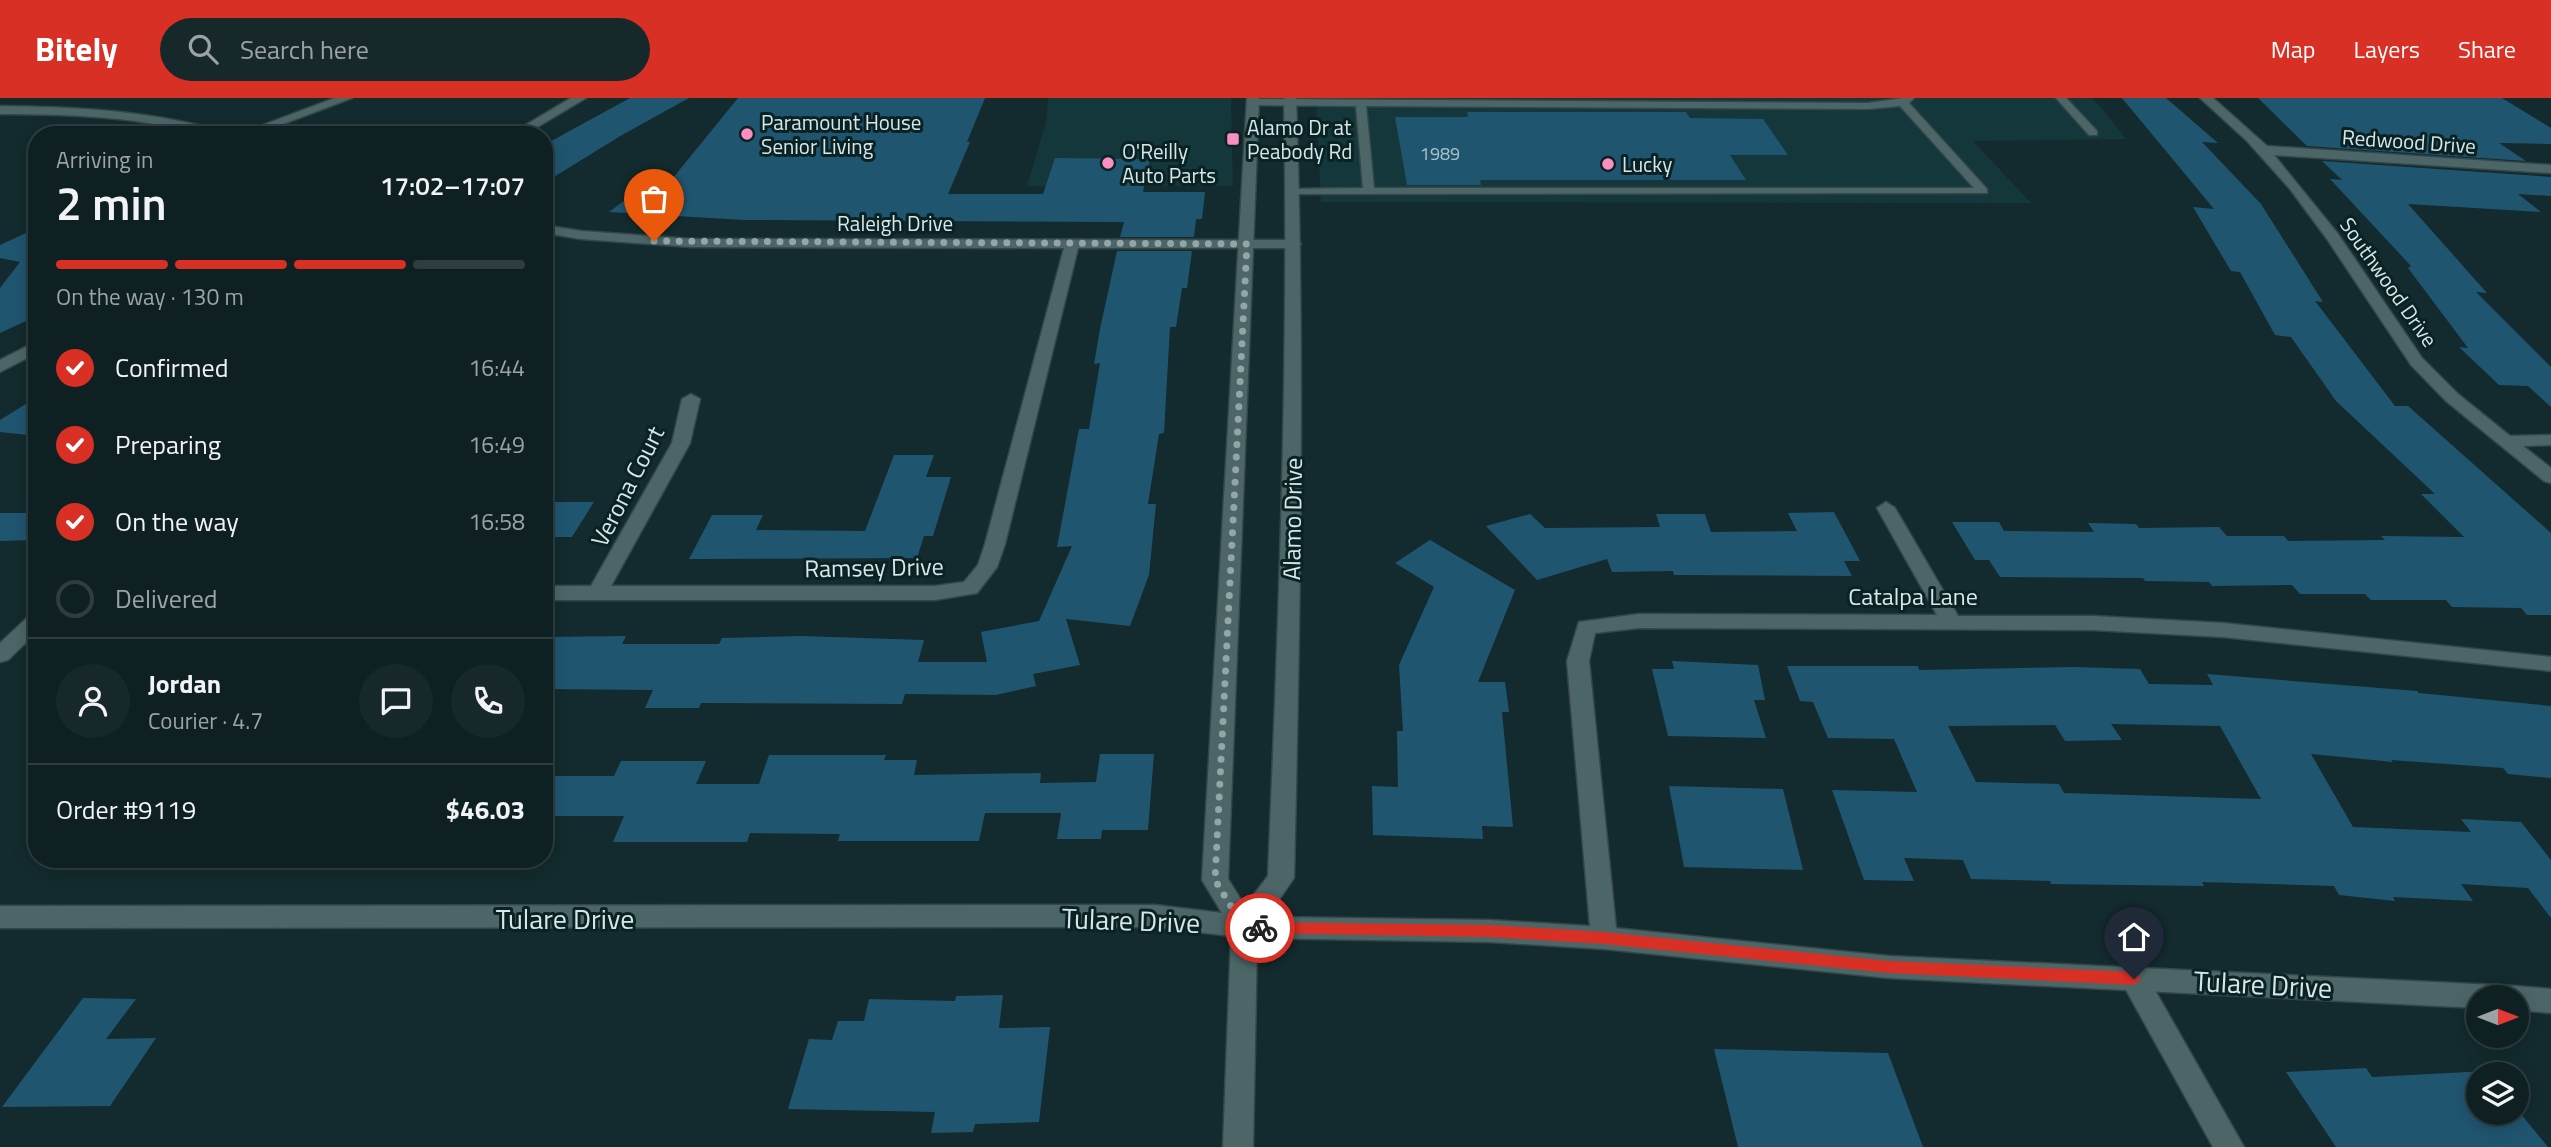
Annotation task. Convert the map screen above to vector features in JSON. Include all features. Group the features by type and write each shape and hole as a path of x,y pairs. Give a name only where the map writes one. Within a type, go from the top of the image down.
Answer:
{"street":[{"path":"267,126 346,98"},
{"path":"531,126 580,98"},
{"name":"Southwood Drive","path":"2206,98 2242,126 2264,150 2331,236 2402,343 2435,381 2551,477"},
{"path":"1238,1147 1244,928 1215,880 1253,100"},
{"name":"Alamo Drive","path":"1244,928 1281,878 1293,524 1294,244 1290,101"},
{"path":"0,110 105,113 157,119 184,126"},
{"name":"Redwood Drive","path":"2264,150 2551,169"},
{"name":"Raleigh Drive","path":"553,230 692,243 1294,244"},
{"name":"Ramsey Drive","path":"553,593 935,593 970,588 987,566 995,544 1072,244"},
{"path":"0,367 28,351"},
{"name":"Verona Court","path":"598,592 681,443 691,398"},
{"path":"2508,441 2551,440"},
{"path":"1886,508 1951,622"},
{"name":"Catalpa Lane","path":"1604,938 1578,660 1586,627 1639,621 2093,623 2223,630 2551,664"},
{"path":"0,655 28,629"},
{"name":"Tulare Drive","path":"0,918 1155,916 1244,928 1490,931 1604,938 1889,967 2466,996"},
{"path":"2134,979 2229,1147"},
{"name":"Tulare Drive","path":"2529,999 2551,1001"}],"lane":[{"path":"2061,98 2094,133"},
{"path":"1253,100 1362,103 1637,101 1868,106 1906,100 1983,191 1292,191"},
{"path":"1362,103 1369,191"}],"shaded area":[{"path":"1048,98 1231,98 1233,186 1027,186 1046,122"},
{"path":"1316,98 2091,98 2126,139 1973,141 2031,203 1321,202"}],"building":[{"path":"630,98 689,98 553,177 553,140"},
{"path":"738,98 985,98 948,194 1043,194 1055,158 1150,159 1143,192 1205,192 1202,219 1196,219 1194,237 1120,237 1124,222 744,220 609,212 642,187 664,189"},
{"path":"2122,98 2166,98 2218,143 2202,142 2261,204 2323,302 2315,301 2395,406 2408,406 2551,533 2551,615 2527,615 2521,608 2452,607 2446,600 2371,600 2365,594 2300,594 2292,585 2212,586 2209,582 2145,581 2143,578 2000,577 1989,560 1975,560 1952,522 1999,522 2004,531 2094,532 2088,523 2136,524 2139,528 2219,527 2227,536 2284,536 2288,541 2385,540 2381,536 2464,537 2421,494 2435,494 2336,401 2291,337 2275,335 2240,272 2231,271 2193,207 2214,209"},
{"path":"2258,98 2502,98 2551,128 2551,144 2499,143 2526,161 2307,146"},
{"name":"Lucky","path":"1467,112 1686,112 1690,118 1763,119 1788,155 1730,155 1746,180 1480,180 1481,185 1407,185 1395,117 1468,117"},
{"path":"2322,161 2551,177 2551,196 2518,194 2541,212 2408,204 2487,293 2476,292 2551,367 2551,407 2528,386 2499,385 2459,347 2468,348 2408,268 2411,266 2330,179 2342,180"},
{"path":"28,232 28,320 0,333 0,288 20,262 0,258 0,245"},
{"path":"1117,251 1192,251 1187,288 1182,288 1176,327 1170,327 1164,433 1159,434 1148,504 1156,504 1149,575 1130,626 1066,619 1080,665 1033,674 1036,686 996,695 905,694 902,704 701,703 699,708 645,708 653,690 553,689 553,637 626,636 622,644 719,644 722,638 800,636 924,640 918,662 987,662 981,632 1039,621 1072,546 1057,547 1079,429 1089,429 1100,363 1094,364"},
{"path":"28,403 28,435 0,432 0,420"},
{"path":"894,455 934,455 926,477 951,477 933,536 924,536 917,558 689,559 712,515 763,515 756,530 865,531"},
{"path":"553,502 594,502 572,537 553,537"},
{"path":"1834,512 1860,561 1844,561 1852,576 1612,572 1607,559 1537,580 1486,526 1530,514 1545,528 1660,527 1656,514 1705,514 1711,532 1797,531 1788,513"},
{"path":"0,513 28,513 28,540 0,541"},
{"path":"1430,540 1515,590 1478,682 1505,682 1509,712 1502,712 1513,827 1482,826 1483,839 1373,835 1372,786 1398,787 1397,731 1403,731 1399,665 1434,587 1395,563"},
{"path":"1672,661 1758,665 1765,700 1754,700 1766,738 1668,736 1652,669 1674,669"},
{"path":"1787,666 1918,666 1919,670 2074,667 2140,669 2149,684 2213,685 2207,674 2417,691 2551,706 2551,778 2508,774 2503,768 2311,754 2353,827 2471,832 2461,819 2521,822 2551,860 2551,918 2528,888 2461,884 2473,901 2393,897 2395,901 2339,895 2334,886 2202,882 2204,886 2051,884 2050,881 1971,879 1963,860 1904,858 1914,881 1864,880 1832,790 1917,792 1894,739 1828,738 1813,702 1800,701","holes":["2111,724 2220,726 2261,799 2064,793 2059,784 1976,782 1948,726 2055,725 2065,741 2122,740"]},
{"path":"1100,754 1154,754 1148,830 1102,830 1101,839 1057,839 1061,813 985,813 979,841 838,841 840,834 750,833 747,842 613,842 624,816 553,816 553,776 614,776 621,761 706,761 696,784 759,784 769,755 886,755 884,760 917,760 914,775 1041,773 1040,783 1096,782"},
{"path":"1669,786 1783,789 1803,870 1684,867"},
{"path":"1003,995 999,1028 1050,1027 1039,1122 975,1124 973,1132 931,1133 935,1112 788,1109 809,1039 832,1040 838,1021 864,1021 869,999 955,1001 956,996"},
{"path":"83,998 136,999 106,1039 156,1038 110,1106 2,1107"},
{"path":"1714,1049 1888,1053 1923,1147 1738,1147"},
{"path":"2366,1068 2372,1077 2466,1072 2466,1125 2529,1124 2548,1147 2336,1147 2286,1072"}],"way so far":[{"path":"654,241 817,244 1247,244 1215,880 1244,928 1260,928"}],"place":[{"name":"Paramount House Senior Living","path":"747,134"},
{"name":"Alamo Dr at Peabody Rd","path":"1233,139"},
{"name":"O'Reilly Auto Parts","path":"1108,163"},
{"name":"Lucky","path":"1608,164"}],"route":[{"path":"1260,928 1490,931 1604,938 1889,967 2134,979"}]}
